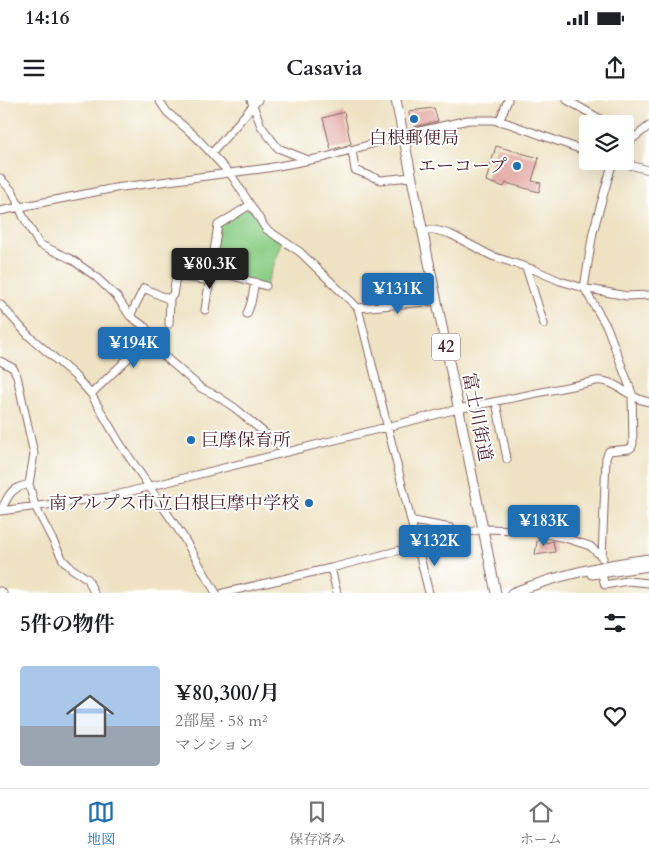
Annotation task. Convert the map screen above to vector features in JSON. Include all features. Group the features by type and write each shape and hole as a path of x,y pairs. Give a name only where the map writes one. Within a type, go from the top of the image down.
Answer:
{"main road":[{"name":"富士川街道","path":"396,100 496,593"},
{"path":"512,593 544,580 605,561 649,559"},
{"path":"518,593 601,572 649,566"}],"street":[{"path":"159,100 167,112 212,153 230,173 266,229 300,252 358,308 430,593"},
{"path":"499,122 508,100"},
{"path":"568,100 594,115"},
{"path":"212,153 254,102"},
{"path":"254,102 261,126 278,148 308,160"},
{"path":"0,211 115,188 230,173 308,160 456,122 478,120 499,122 523,128 579,149"},
{"path":"634,136 649,126"},
{"path":"352,150 355,170 381,180 412,177"},
{"path":"634,166 649,170"},
{"path":"605,561 606,458 609,451 632,447 632,397 608,327 584,288 593,232 611,170"},
{"path":"0,178 13,192 30,231 39,244 71,260 95,276 117,297 130,316 145,327 164,356 201,388 235,408 287,452"},
{"path":"205,310 218,225 250,205"},
{"path":"422,230 435,230 460,237 481,252 584,288 627,296 649,295"},
{"path":"526,267 544,324"},
{"path":"211,269 266,286"},
{"path":"169,324 170,298 176,276 204,280 210,277"},
{"path":"247,314 251,303 254,282"},
{"path":"130,316 144,288 168,299 170,298"},
{"path":"358,308 437,300"},
{"path":"0,304 29,336 74,375 90,394 149,488 182,535 216,593"},
{"path":"90,394 143,344 145,327"},
{"path":"0,361 12,368 17,376 34,454 29,484 35,506 63,560 70,568 88,579 94,593"},
{"path":"1,510 108,497 458,409 602,380 613,384 632,397 649,402"},
{"path":"496,402 507,459"},
{"path":"1,510 16,487 29,484"},
{"path":"412,521 451,528 455,537"},
{"path":"223,593 331,568 482,529 528,530 565,538 590,546 605,561"},
{"path":"331,568 337,593"},
{"path":"601,572 605,585 627,581 649,583"}],"green space":[{"path":"250,205 266,229 283,240 266,286 211,269 218,225"}],"building":[{"path":"434,108 438,121 414,127 410,123 409,111"},
{"path":"344,112 351,144 331,150 323,118"},
{"path":"496,146 539,158 532,181 541,183 539,192 506,183 504,187 486,181"},
{"path":"545,539 546,543 553,541 555,552 535,555 537,541"}],"place":[{"name":"白根郵便局","path":"414,119"},
{"name":"エーコープ","path":"517,166"},
{"name":"巨摩保育所","path":"191,440"},
{"name":"南アルプス市立白根巨摩中学校","path":"309,503"}]}
